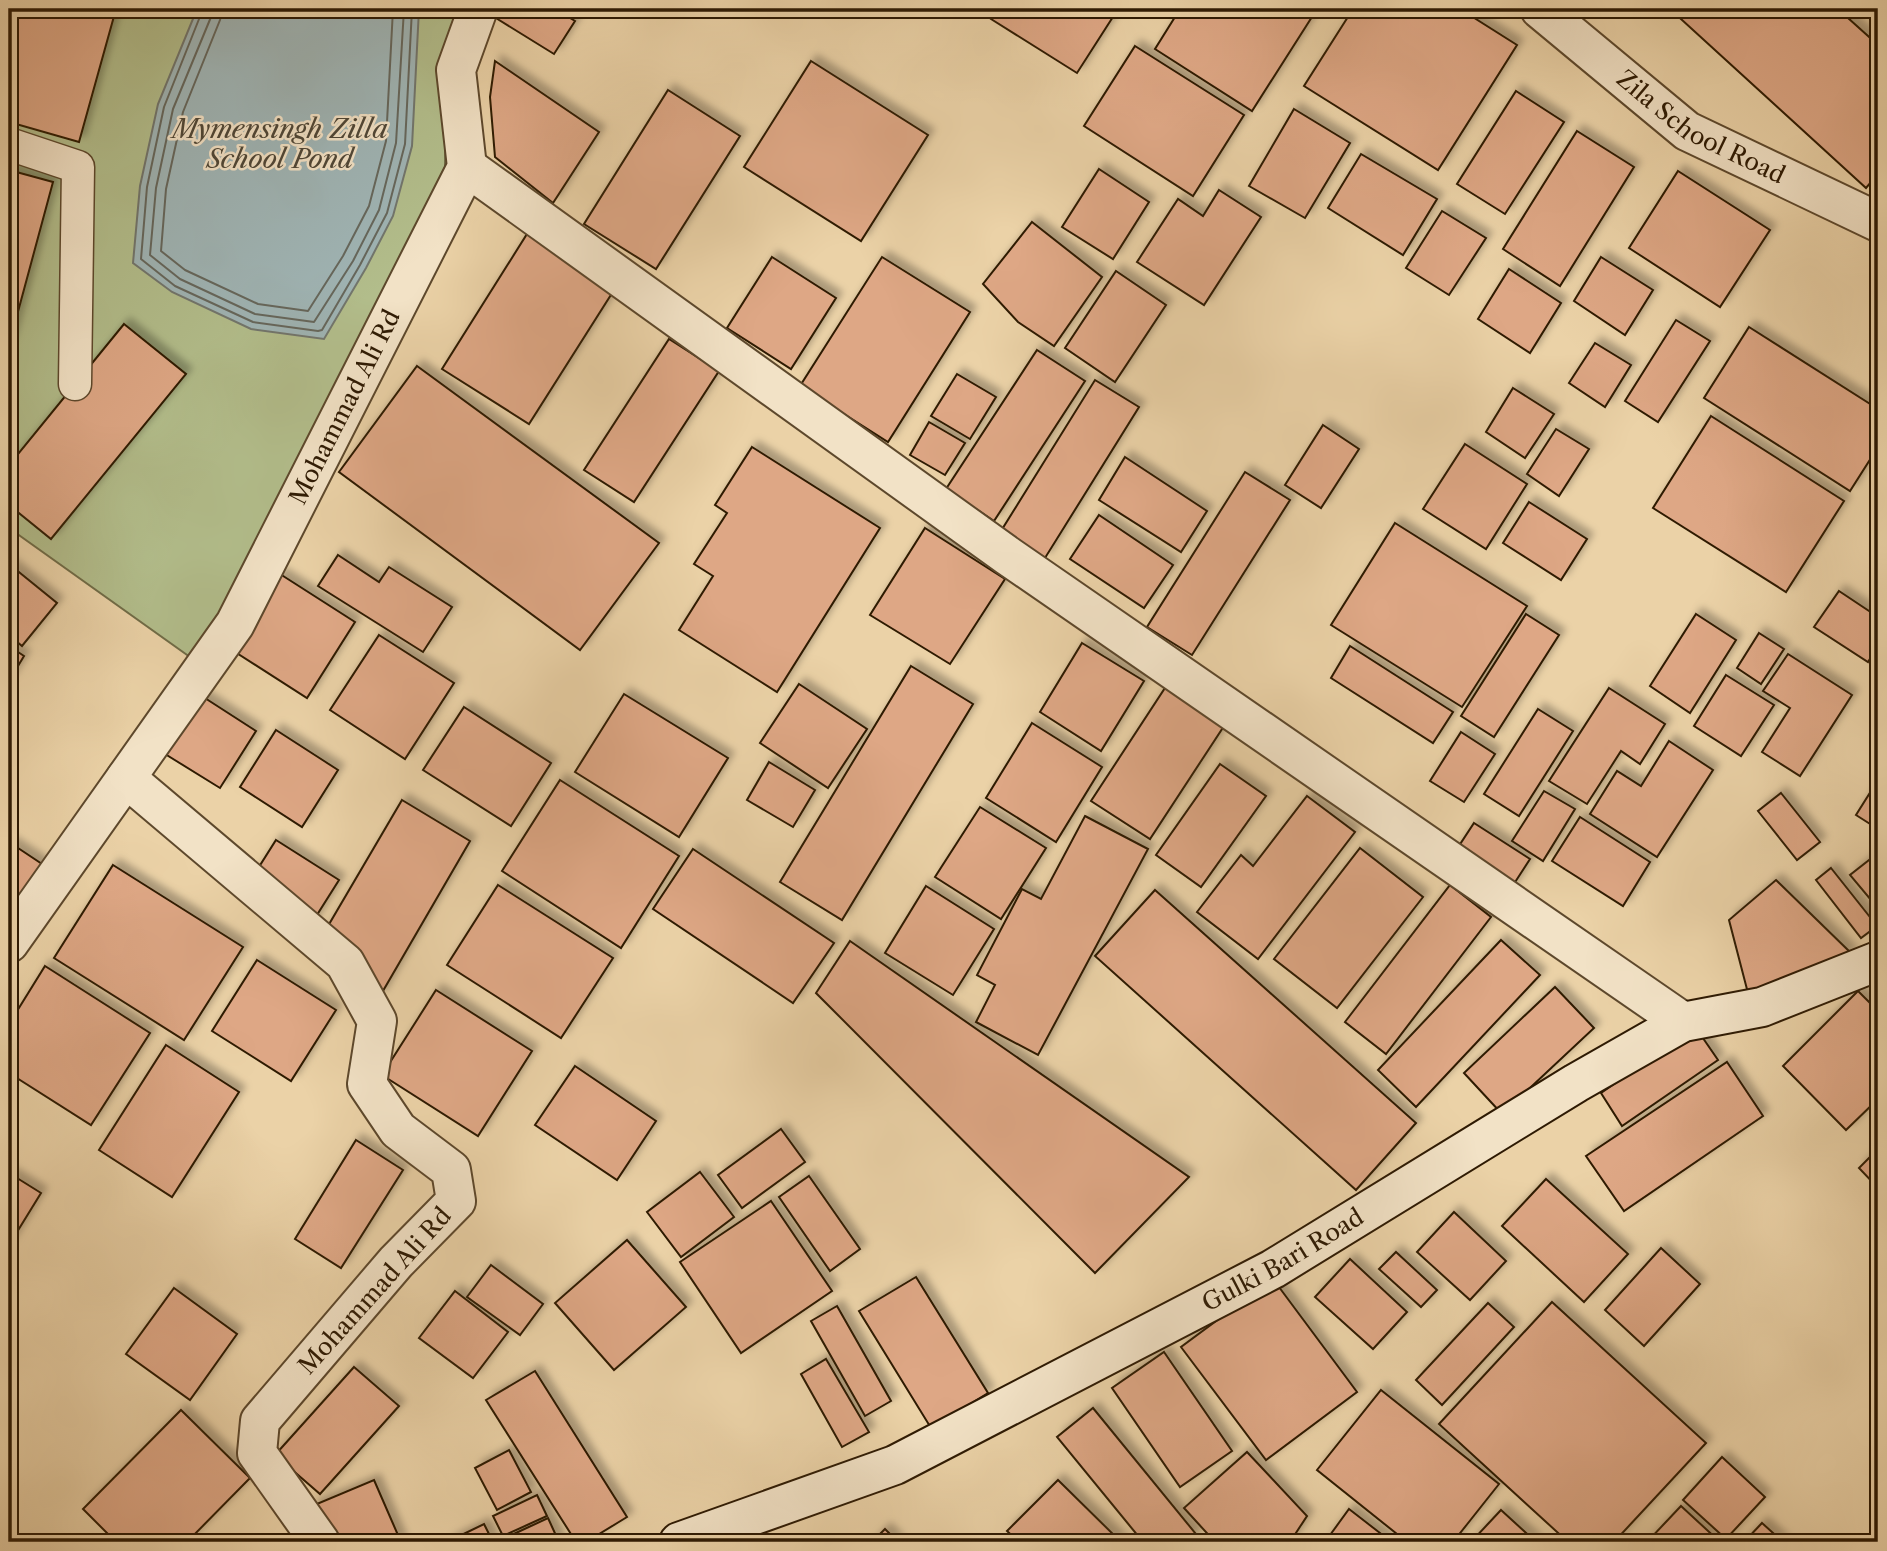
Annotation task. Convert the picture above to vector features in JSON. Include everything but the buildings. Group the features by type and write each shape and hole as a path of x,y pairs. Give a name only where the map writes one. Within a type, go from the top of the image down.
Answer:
{"street":[{"path":"478,9 456,70 467,167 1007,556 1683,1022"},
{"name":"Zila School Road","path":"1540,9 1688,131 1878,222"},
{"name":"Mohammad Ali Rd","path":"9,943 235,624 467,167"},
{"name":"Mohammad Ali Rd","path":"126,778 345,963 377,1021 367,1084 398,1130 452,1170 456,1201 397,1262 260,1420 257,1453 320,1542"},
{"name":"Gulki Bari Road","path":"678,1542 895,1465 1273,1269 1576,1083 1683,1022 1762,1007 1878,961"}],"lane":[{"path":"9,145 78,167 75,384"}],"green space":[{"path":"9,9 461,9 446,62 445,167 204,667 9,528"}],"water":[{"name":"Mymensingh Zilla School Pond","path":"197,9 419,9 412,146 393,216 324,339 251,329 172,292 133,263 140,186 158,104"}]}
